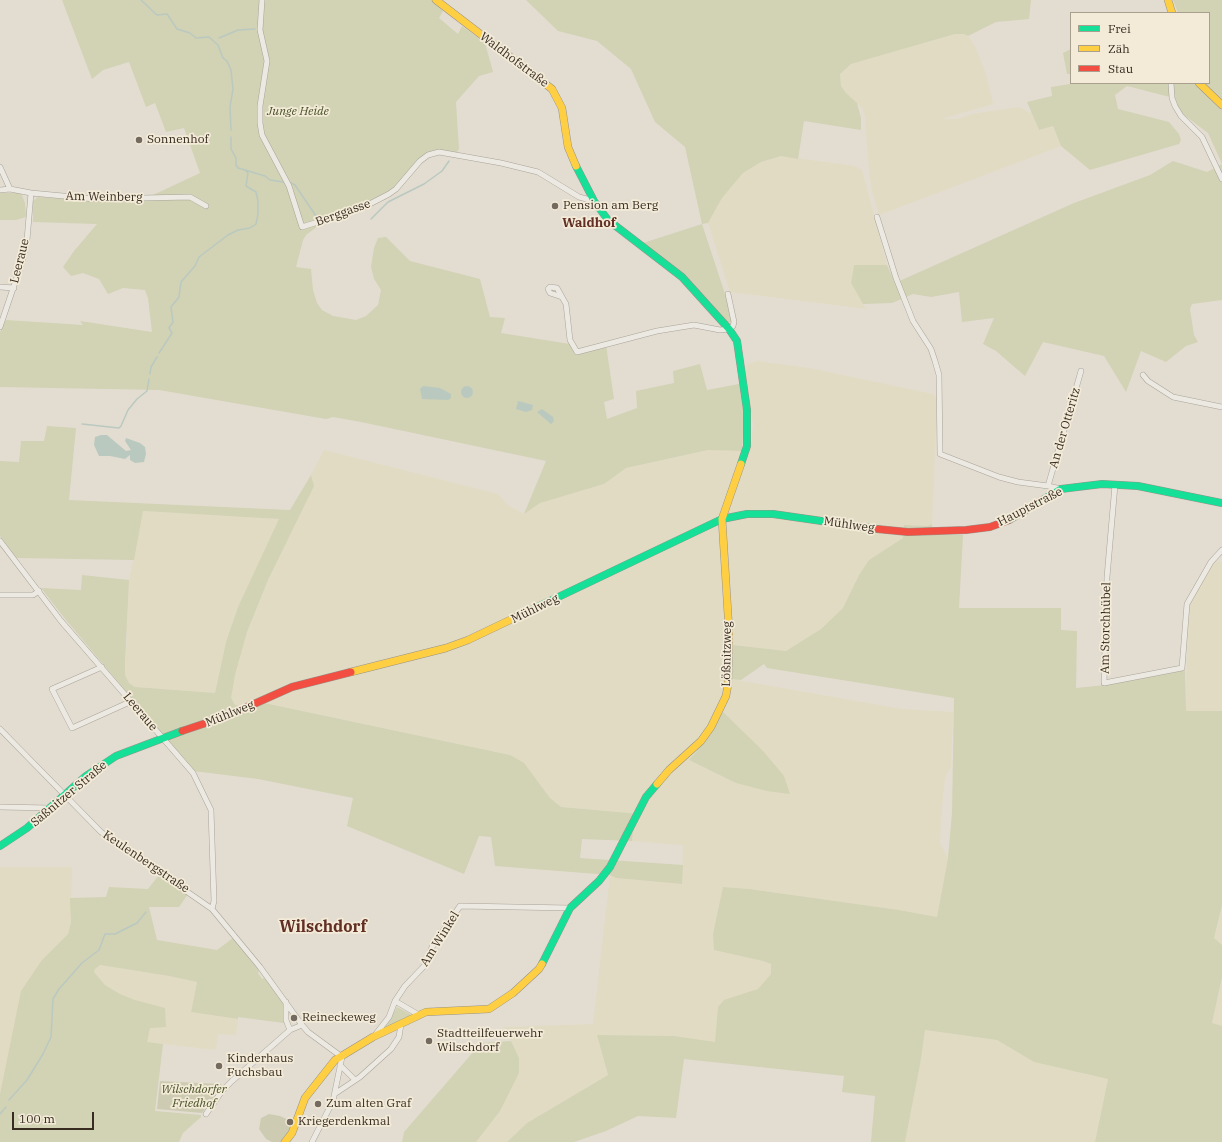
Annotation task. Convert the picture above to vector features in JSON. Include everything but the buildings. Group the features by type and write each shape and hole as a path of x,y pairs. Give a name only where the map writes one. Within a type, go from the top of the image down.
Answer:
{"street":[{"name":"Berggasse","path":"262,0 260,30 267,61 260,106 262,135 289,186 302,227 362,208 389,194 396,189 420,160 428,155 439,152 501,163 538,172 579,197 594,201"},
{"path":"1168,0 1172,12"},
{"name":"Waldhofstraße","path":"439,2 552,89 562,108 568,147 577,169 594,201 608,220 682,277 729,329"},
{"path":"1171,84 1172,98 1180,116 1202,137 1222,180"},
{"path":"1201,84 1210,95 1222,105"},
{"path":"0,167 10,189"},
{"name":"Am Weinberg","path":"0,190 10,189 31,193 95,199 190,197 206,206"},
{"name":"Leeraue","path":"0,327 14,288 27,240 31,193"},
{"path":"877,218 896,278 913,321 931,349 939,375 940,454 999,477 1018,482 1061,489"},
{"path":"0,287 14,288"},
{"path":"562,297 566,304 570,340 577,352 636,335 679,327 694,325 720,330 729,329 733,326 734,322 728,294"},
{"name":"Lößnitzweg","path":"419,1015 440,1010 489,1009 513,993 539,968 549,952 561,923 570,908 599,881 610,867 646,797 669,770 701,741 719,712 726,696 729,668 729,631 722,519 748,446 747,410 737,341 729,329"},
{"name":"An der Otteritz","path":"1048,486 1081,371"},
{"path":"1143,375 1148,381 1172,397 1222,407"},
{"name":"Hauptstraße","path":"908,532 966,530 990,527 1009,520 1061,489 1087,485 1138,486 1222,503"},
{"name":"Am Storchhübel","path":"1115,485 1107,577 1104,683 1182,668 1187,604 1211,562 1222,550"},
{"name":"Mühlweg","path":"162,738 227,716 292,687 446,648 468,640 722,519 747,514 772,514 874,529 908,532"},
{"name":"Leeraue","path":"0,541 61,621 193,773 210,810 214,901 212,908"},
{"path":"0,595 33,594 39,591"},
{"path":"102,667 52,689 72,728 132,701"},
{"name":"Keulenbergstraße","path":"0,728 101,832 212,908 260,967 308,1032 342,1057"},
{"name":"Saßnitzer Straße","path":"0,846 28,828 103,764 125,752 162,738"},
{"path":"0,807 50,808"},
{"name":"Am Winkel","path":"372,1037 389,1016 395,1001 405,986 427,963 432,947 460,906 570,908"},
{"path":"395,1001 419,1015"},
{"path":"286,1002 286,1020 290,1030"},
{"path":"285,1142 292,1133 305,1098 335,1060 372,1037 419,1015"},
{"path":"336,1093 377,1063 396,1044 401,1024"},
{"path":"206,1114 222,1091 290,1030 302,1025"},
{"path":"312,1142 336,1093 342,1057"},
{"path":"340,1065 355,1080"}],"shaded area":[{"path":"955,34 964,34 968,36 975,46 986,74 993,104 941,119 957,119 972,114 1019,107 1032,114 1039,130 1053,126 1061,146 879,215 872,191 869,172 865,116 862,108 846,93 841,86 840,74 851,64"},
{"path":"781,156 855,166 862,170 887,265 854,265 851,283 866,309 730,292 708,223 722,198 743,173 761,162"},
{"path":"757,361 809,368 933,394 937,399 932,524 928,526 904,525 903,538 869,560 859,575 843,608 821,629 786,651 733,645 731,679 902,709 953,712 951,768 945,777 940,843 948,858 937,917 899,910 749,889 723,887 714,950 771,964 771,975 758,989 718,1007 715,1043 674,1036 597,1035 608,1075 527,1123 507,1142 476,1142 500,1111 519,1058 504,1027 593,1024 610,875 616,878 682,884 683,845 632,841 633,829 640,814 561,807 550,798 538,782 510,755 250,700 240,706 235,705 231,698 235,675 247,632 268,580 314,486 311,475 324,450 498,494 509,506 524,514 540,503 604,484 626,468 708,450 742,451 751,449 753,425 745,371 748,364","holes":["723,713 736,783 689,760 704,743"]},
{"path":"423,386 440,388 451,394 451,398 448,400 422,399 420,389"},
{"path":"465,386 469,386 473,392 469,398 465,398 461,394 461,390"},
{"path":"518,401 533,405 532,410 526,412 516,409"},
{"path":"542,409 553,417 554,421 551,424 537,412"},
{"path":"107,435 126,451 131,450 125,441 126,438 140,443 145,447 146,454 144,462 135,463 130,460 130,455 125,459 110,456 99,456 94,445 95,437"},
{"path":"143,511 280,519 238,607 226,642 215,693 135,687 129,683 125,675 129,580"},
{"path":"1215,561 1222,562 1222,711 1186,711 1188,604"},
{"path":"0,867 72,867 71,922 68,934 42,960 0,1094"},
{"path":"1222,905 1222,945 1214,938"},
{"path":"100,965 197,982 191,1012 238,1019 236,1035 218,1034 216,1050 146,1042 149,1028 151,1027 135,1000 120,994 105,985 94,972"},
{"path":"1222,977 1222,1026 1212,1023"},
{"path":"924,1030 997,1040 1034,1062 1108,1079 1095,1142 905,1142 920,1065"}],"green space":[{"name":"Junge Heide","path":"62,0 432,0 443,11 439,18 458,34 462,26 485,43 493,72 479,76 456,102 459,149 455,155 439,153 429,156 421,161 397,190 322,223 306,235 303,240 296,267 311,269 313,290 317,303 322,310 333,316 356,320 366,316 378,305 381,290 374,279 371,267 374,248 378,238 386,237 410,261 480,279 490,317 505,318 501,333 570,344 575,355 606,345 614,399 604,402 607,419 637,408 636,391 674,383 673,371 700,364 707,390 739,384 744,415 742,451 708,450 626,468 604,484 540,503 524,514 546,461 361,422 333,417 326,419 159,390 0,387 0,332 6,320 83,325 80,321 152,332 148,298 145,290 123,288 108,294 99,279 83,273 71,276 63,267 74,251 97,224 33,222 33,201 38,197 93,201 151,199 153,195 200,173 184,128 166,132 155,103 146,107 129,62 103,70 92,79"},
{"path":"526,0 1031,0 1029,19 996,22 968,36 964,34 955,34 851,64 840,74 841,86 857,103 861,118 861,130 804,121 798,159 781,156 761,162 743,173 722,198 708,223 702,224 685,147 655,122 631,69 597,41 558,31"},
{"path":"1173,0 1222,0 1222,164 1208,133 1184,115 1170,97 1127,86 1115,95 1118,109 1169,122 1179,134 1181,140 1179,144 1090,170 1061,146 1053,126 1039,130 1027,102 1052,96 1051,87 1070,84 1210,84 1210,12 1178,12"},
{"path":"1070,50 1070,74 1067,74 1063,53"},
{"path":"1173,161 1207,172 1222,164 1222,300 1192,304 1190,309 1194,335 1198,342 1186,346 1166,362 1141,351 1126,392 1104,356 1043,342 1025,376 996,351 983,344 994,318 962,322 959,292 931,297 913,294 892,303 863,304 851,283 854,265 887,265 895,283 1074,203 1150,175"},
{"path":"0,193 21,193 25,203 26,217 16,220 0,220"},
{"path":"702,224 726,297 732,322 727,323 643,243"},
{"path":"47,426 76,428 69,500 290,510 311,475 314,486 268,580 247,632 235,675 231,698 235,705 240,706 250,700 510,755 524,763 550,798 561,807 640,814 633,829 632,841 582,839 580,858 683,865 682,884 616,878 610,875 495,866 491,837 479,836 464,874 347,826 353,798 258,779 193,771 66,620 41,588 81,590 82,575 129,580 125,675 129,683 135,687 215,693 226,642 238,607 279,519 143,511 134,560 16,558 0,536 0,461 19,462 21,441 44,441"},
{"path":"932,524 933,535 963,535 959,608 1061,608 1061,630 1077,631 1076,688 1106,685 1185,670 1186,711 1222,711 1222,905 1214,938 1222,945 1222,977 1212,1023 1222,1026 1222,1142 1095,1142 1108,1079 1034,1062 997,1040 925,1030 920,1065 905,1142 871,1142 875,1096 842,1092 844,1076 684,1059 676,1118 638,1116 606,1131 574,1142 507,1142 527,1123 608,1075 597,1035 674,1036 715,1042 718,1007 724,1000 758,989 771,974 771,964 714,950 713,934 723,887 749,889 899,910 937,917 948,858 952,813 954,698 767,668 764,664 741,680 731,679 733,645 786,651 821,629 843,608 859,575 869,560 903,538 904,525 928,526"},
{"path":"723,712 763,751 784,776 790,794 767,791 736,783 689,760 704,743"},
{"path":"159,875 188,894 179,907 149,907 157,940 217,950 233,938 259,971 258,973 262,979 264,978 284,1002 284,1023 238,1017 238,1019 191,1012 197,982 100,965 94,972 105,985 120,994 135,1000 165,1008 166,1027 150,1028 147,1042 163,1044 155,1111 201,1115 201,1117 183,1133 179,1142 0,1142 0,1094 21,991 42,960 68,934 71,922 70,898 106,897 109,887 148,889"},
{"path":"397,1007 410,1014 410,1016 385,1028"},
{"path":"511,1041 519,1058 519,1073 500,1111 476,1142 402,1142 404,1132 481,1043"},
{"name":"Wilschdorfer Friedhof","path":"160,1081 221,1084 222,1086 202,1113 157,1109"},
{"path":"269,1114 280,1116 291,1121 290,1131 282,1142 272,1142 266,1139 259,1129 261,1118"}],"waterway":[{"path":"141,0 157,15 167,14 177,29 190,33 196,38 209,37 218,45 223,58 227,61 231,70 233,89 230,107 231,130"},
{"path":"219,38 238,30 255,29"},
{"path":"159,353 172,333 169,328 173,322 171,307 179,297 181,282 195,266 199,257 228,235 238,230 250,228 256,224 258,214 256,192 246,186 248,173 245,170 238,168 236,165 236,158 231,149 231,137"},
{"path":"371,219 388,202 424,184 442,171 449,161"},
{"path":"245,170 265,176 270,180 283,182"},
{"path":"291,183 295,185 318,219"},
{"path":"150,374 151,367 157,357"},
{"path":"82,424 119,428 128,410 137,399 147,391 149,379"},
{"path":"9,1100 27,1080 43,1054 51,1037 53,999 59,989 82,963 99,950 105,934 115,934 137,923 146,912"},
{"path":"0,1114 6,1107"}],"traffic: fast":[{"path":"576,166 594,201 608,220 682,277 729,329 737,341 747,410 747,446 741,464"},
{"path":"1009,520 1061,489 1102,484 1138,486 1222,503"},
{"path":"531,610 722,519 747,514 773,514 877,529"},
{"path":"0,846 27,828 86,776 116,756 182,731"},
{"path":"542,964 570,908 599,881 610,867 646,797 657,784"}],"traffic: slow":[{"path":"436,0 552,89 562,108 568,147 576,166"},
{"path":"1168,0 1172,12"},
{"path":"1200,84 1222,105"},
{"path":"657,784 669,770 701,741 711,727 726,696 728,684 729,631 722,519 741,464"},
{"path":"351,672 446,648 468,640 531,610"},
{"path":"285,1142 292,1133 305,1098 335,1060 373,1037 426,1012 489,1009 513,993 539,969 542,964"}],"traffic: jam":[{"path":"877,529 908,532 966,530 990,527 1009,520"},
{"path":"182,731 227,716 292,687 351,672"}],"place":[{"name":"Sonnenhof","path":"139,140"},
{"name":"Pension am Berg","path":"555,206"},
{"name":"Reineckeweg","path":"294,1018"},
{"name":"Stadtteilfeuerwehr Wilschdorf","path":"429,1041"},
{"name":"Kinderhaus Fuchsbau","path":"219,1066"},
{"name":"Zum alten Graf","path":"318,1104"},
{"name":"Kriegerdenkmal","path":"290,1122"}],"district":[{"name":"Waldhof","path":"589,223"},
{"name":"Wilschdorf","path":"323,927"}]}
